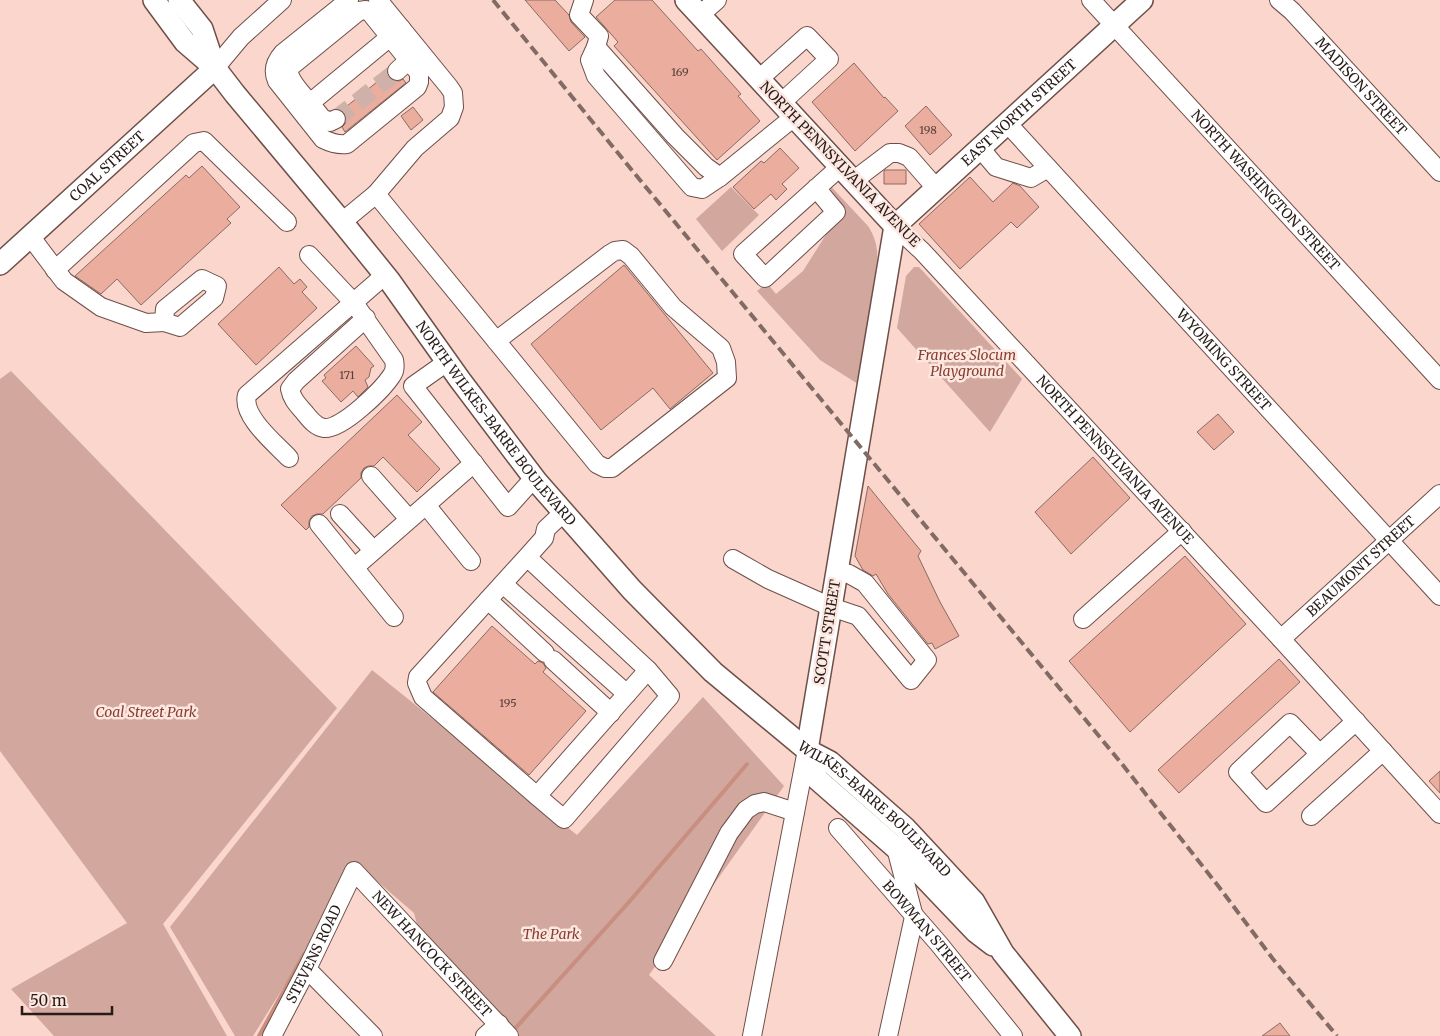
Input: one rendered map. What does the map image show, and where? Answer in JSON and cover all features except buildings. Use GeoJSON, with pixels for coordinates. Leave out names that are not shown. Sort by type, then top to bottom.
{"type":"FeatureCollection","features":[{"type":"Feature","properties":{"kind":"main road","name":"NORTH WILKES-BARRE BOULEVARD"},"geometry":{"type":"LineString","coordinates":[[154,0],[185,42],[215,68],[252,116],[385,275],[534,478],[569,519],[632,590],[707,666],[808,750]]}},
{"type":"Feature","properties":{"kind":"main road","name":"NORTH WILKES-BARRE BOULEVARD"},"geometry":{"type":"LineString","coordinates":[[179,0],[202,29],[215,68]]}},
{"type":"Feature","properties":{"kind":"main road","name":"EAST NORTH STREET"},"geometry":{"type":"LineString","coordinates":[[894,226],[1142,0]]}},
{"type":"Feature","properties":{"kind":"main road","name":"NORTH PENNSYLVANIA AVENUE"},"geometry":{"type":"LineString","coordinates":[[693,8],[894,226]]}},
{"type":"Feature","properties":{"kind":"main road","name":"COAL STREET"},"geometry":{"type":"LineString","coordinates":[[0,264],[215,68]]}},
{"type":"Feature","properties":{"kind":"main road","name":"SCOTT STREET"},"geometry":{"type":"LineString","coordinates":[[808,750],[894,226]]}},
{"type":"Feature","properties":{"kind":"main road","name":"WILKES-BARRE BOULEVARD"},"geometry":{"type":"LineString","coordinates":[[808,750],[818,779],[896,848],[976,932],[1002,953]]}},
{"type":"Feature","properties":{"kind":"main road","name":"WILKES-BARRE BOULEVARD"},"geometry":{"type":"LineString","coordinates":[[808,750],[830,762],[905,828],[974,902],[1002,953],[1070,1036]]}},
{"type":"Feature","properties":{"kind":"street"},"geometry":{"type":"LineString","coordinates":[[215,68],[241,37],[282,0]]}},
{"type":"Feature","properties":{"kind":"street"},"geometry":{"type":"LineString","coordinates":[[348,0],[283,53],[278,58],[274,69],[277,81],[323,139],[336,144],[347,144],[417,86],[419,82],[419,73],[403,66],[396,32],[378,0]]}},
{"type":"Feature","properties":{"kind":"street"},"geometry":{"type":"LineString","coordinates":[[584,0],[579,15],[599,36],[590,60],[596,76],[692,188],[702,188],[720,178],[787,110],[828,59],[807,36],[759,79]]}},
{"type":"Feature","properties":{"kind":"street"},"geometry":{"type":"LineString","coordinates":[[693,8],[717,0]]}},
{"type":"Feature","properties":{"kind":"street","name":"NORTH WASHINGTON STREET"},"geometry":{"type":"LineString","coordinates":[[1091,0],[1440,380]]}},
{"type":"Feature","properties":{"kind":"street","name":"MADISON STREET"},"geometry":{"type":"LineString","coordinates":[[1280,0],[1440,172]]}},
{"type":"Feature","properties":{"kind":"street"},"geometry":{"type":"LineString","coordinates":[[336,119],[330,122],[322,118],[289,75],[289,68],[362,10],[369,11],[396,32],[453,92],[454,106],[450,118],[415,148],[376,194],[342,222]]}},
{"type":"Feature","properties":{"kind":"street"},"geometry":{"type":"LineString","coordinates":[[310,103],[396,32]]}},
{"type":"Feature","properties":{"kind":"street"},"geometry":{"type":"LineString","coordinates":[[596,47],[675,136],[706,167],[720,178]]}},
{"type":"Feature","properties":{"kind":"street","name":"WYOMING STREET"},"geometry":{"type":"LineString","coordinates":[[1007,123],[1440,596]]}},
{"type":"Feature","properties":{"kind":"street"},"geometry":{"type":"LineString","coordinates":[[55,270],[194,143],[204,141],[287,222]]}},
{"type":"Feature","properties":{"kind":"street"},"geometry":{"type":"LineString","coordinates":[[980,148],[996,167],[1031,178],[1048,168]]}},
{"type":"Feature","properties":{"kind":"street"},"geometry":{"type":"LineString","coordinates":[[816,188],[836,212],[766,278],[743,254],[816,188],[890,153],[909,156],[936,188]]}},
{"type":"Feature","properties":{"kind":"street"},"geometry":{"type":"LineString","coordinates":[[376,194],[496,341],[597,464],[605,468],[612,468],[727,378],[726,362],[721,348],[673,307],[631,256],[623,250],[610,254],[496,341]]}},
{"type":"Feature","properties":{"kind":"street","name":"NORTH PENNSYLVANIA AVENUE"},"geometry":{"type":"LineString","coordinates":[[894,226],[922,251],[1282,639],[1440,814]]}},
{"type":"Feature","properties":{"kind":"street"},"geometry":{"type":"LineString","coordinates":[[30,236],[64,281],[101,307],[146,323],[164,322]]}},
{"type":"Feature","properties":{"kind":"street"},"geometry":{"type":"LineString","coordinates":[[309,255],[354,303],[366,318],[394,360],[394,373],[364,406],[332,427],[323,428],[315,425],[292,398],[290,389],[296,381],[366,318]]}},
{"type":"Feature","properties":{"kind":"street"},"geometry":{"type":"LineString","coordinates":[[289,458],[247,410],[245,400],[247,395],[385,275]]}},
{"type":"Feature","properties":{"kind":"street"},"geometry":{"type":"LineString","coordinates":[[447,362],[412,386],[508,506],[534,478]]}},
{"type":"Feature","properties":{"kind":"street"},"geometry":{"type":"LineString","coordinates":[[355,567],[474,463]]}},
{"type":"Feature","properties":{"kind":"street"},"geometry":{"type":"LineString","coordinates":[[371,476],[409,519]]}},
{"type":"Feature","properties":{"kind":"street","name":"BEAUMONT STREET"},"geometry":{"type":"LineString","coordinates":[[1282,639],[1440,494]]}},
{"type":"Feature","properties":{"kind":"street"},"geometry":{"type":"LineString","coordinates":[[426,505],[471,562]]}},
{"type":"Feature","properties":{"kind":"street"},"geometry":{"type":"LineString","coordinates":[[340,514],[373,550]]}},
{"type":"Feature","properties":{"kind":"street"},"geometry":{"type":"LineString","coordinates":[[526,557],[648,670],[670,696],[564,819],[423,697],[417,683],[418,677],[526,557],[544,538],[546,529],[569,519]]}},
{"type":"Feature","properties":{"kind":"street"},"geometry":{"type":"LineString","coordinates":[[319,524],[394,617]]}},
{"type":"Feature","properties":{"kind":"street"},"geometry":{"type":"LineString","coordinates":[[1083,619],[1182,531]]}},
{"type":"Feature","properties":{"kind":"street"},"geometry":{"type":"LineString","coordinates":[[733,559],[768,580],[831,608],[858,616],[911,680],[927,660],[865,583],[849,574],[837,572]]}},
{"type":"Feature","properties":{"kind":"street"},"geometry":{"type":"LineString","coordinates":[[503,584],[627,694]]}},
{"type":"Feature","properties":{"kind":"street"},"geometry":{"type":"LineString","coordinates":[[488,600],[610,713]]}},
{"type":"Feature","properties":{"kind":"street"},"geometry":{"type":"LineString","coordinates":[[537,796],[648,670]]}},
{"type":"Feature","properties":{"kind":"street"},"geometry":{"type":"LineString","coordinates":[[1320,754],[1290,723],[1238,772],[1266,803],[1320,754],[1356,721]]}},
{"type":"Feature","properties":{"kind":"street","name":"SCOTT STREET"},"geometry":{"type":"LineString","coordinates":[[752,1036],[808,750]]}},
{"type":"Feature","properties":{"kind":"street"},"geometry":{"type":"LineString","coordinates":[[1311,816],[1383,751]]}},
{"type":"Feature","properties":{"kind":"street"},"geometry":{"type":"LineString","coordinates":[[663,961],[729,834],[746,810],[755,804],[764,802],[795,812]]}},
{"type":"Feature","properties":{"kind":"street","name":"BOWMAN STREET"},"geometry":{"type":"LineString","coordinates":[[838,828],[939,944],[1013,1036]]}},
{"type":"Feature","properties":{"kind":"street"},"geometry":{"type":"LineString","coordinates":[[888,1036],[914,917],[896,848]]}},
{"type":"Feature","properties":{"kind":"street","name":"STEVENS ROAD"},"geometry":{"type":"LineString","coordinates":[[272,1036],[307,969],[354,871]]}},
{"type":"Feature","properties":{"kind":"street","name":"NEW HANCOCK STREET"},"geometry":{"type":"LineString","coordinates":[[354,871],[504,1030]]}},
{"type":"Feature","properties":{"kind":"street"},"geometry":{"type":"LineString","coordinates":[[307,969],[372,1036]]}},
{"type":"Feature","properties":{"kind":"street"},"geometry":{"type":"LineString","coordinates":[[484,1036],[504,1030]]}},
{"type":"Feature","properties":{"kind":"green space"},"geometry":{"type":"Polygon","coordinates":[[[824,179],[868,226],[876,246],[877,260],[858,384],[820,360],[757,291],[767,283],[776,294],[803,271],[843,208],[824,179]]]}},
{"type":"Feature","properties":{"kind":"green space"},"geometry":{"type":"Polygon","coordinates":[[[731,187],[759,215],[722,251],[696,219],[731,187]]]}},
{"type":"Feature","properties":{"kind":"green space","name":"Frances Slocum Playground"},"geometry":{"type":"Polygon","coordinates":[[[914,267],[919,267],[1022,379],[990,432],[897,328],[906,276],[914,267]]]}},
{"type":"Feature","properties":{"kind":"green space","name":"Coal Street Park"},"geometry":{"type":"Polygon","coordinates":[[[11,371],[337,708],[163,924],[227,1036],[54,1036],[11,989],[127,923],[0,751],[0,379],[11,371]]]}},
{"type":"Feature","properties":{"kind":"green space","name":"The Park"},"geometry":{"type":"Polygon","coordinates":[[[372,670],[577,835],[703,697],[784,786],[649,975],[716,1036],[506,1036],[422,944],[414,913],[363,869],[346,887],[253,1036],[235,1036],[170,927],[372,670]]]}},
{"type":"Feature","properties":{"kind":"waterway"},"geometry":{"type":"LineString","coordinates":[[512,1032],[629,902],[747,764]]}},
{"type":"Feature","properties":{"kind":"waterway"},"geometry":{"type":"LineString","coordinates":[[259,1036],[304,954],[307,957]]}},
{"type":"Feature","properties":{"kind":"tunnel"},"geometry":{"type":"LineString","coordinates":[[336,119],[397,71]]}},
{"type":"Feature","properties":{"kind":"railway"},"geometry":{"type":"LineString","coordinates":[[493,0],[1122,764],[1273,959],[1337,1036]]}}]}
